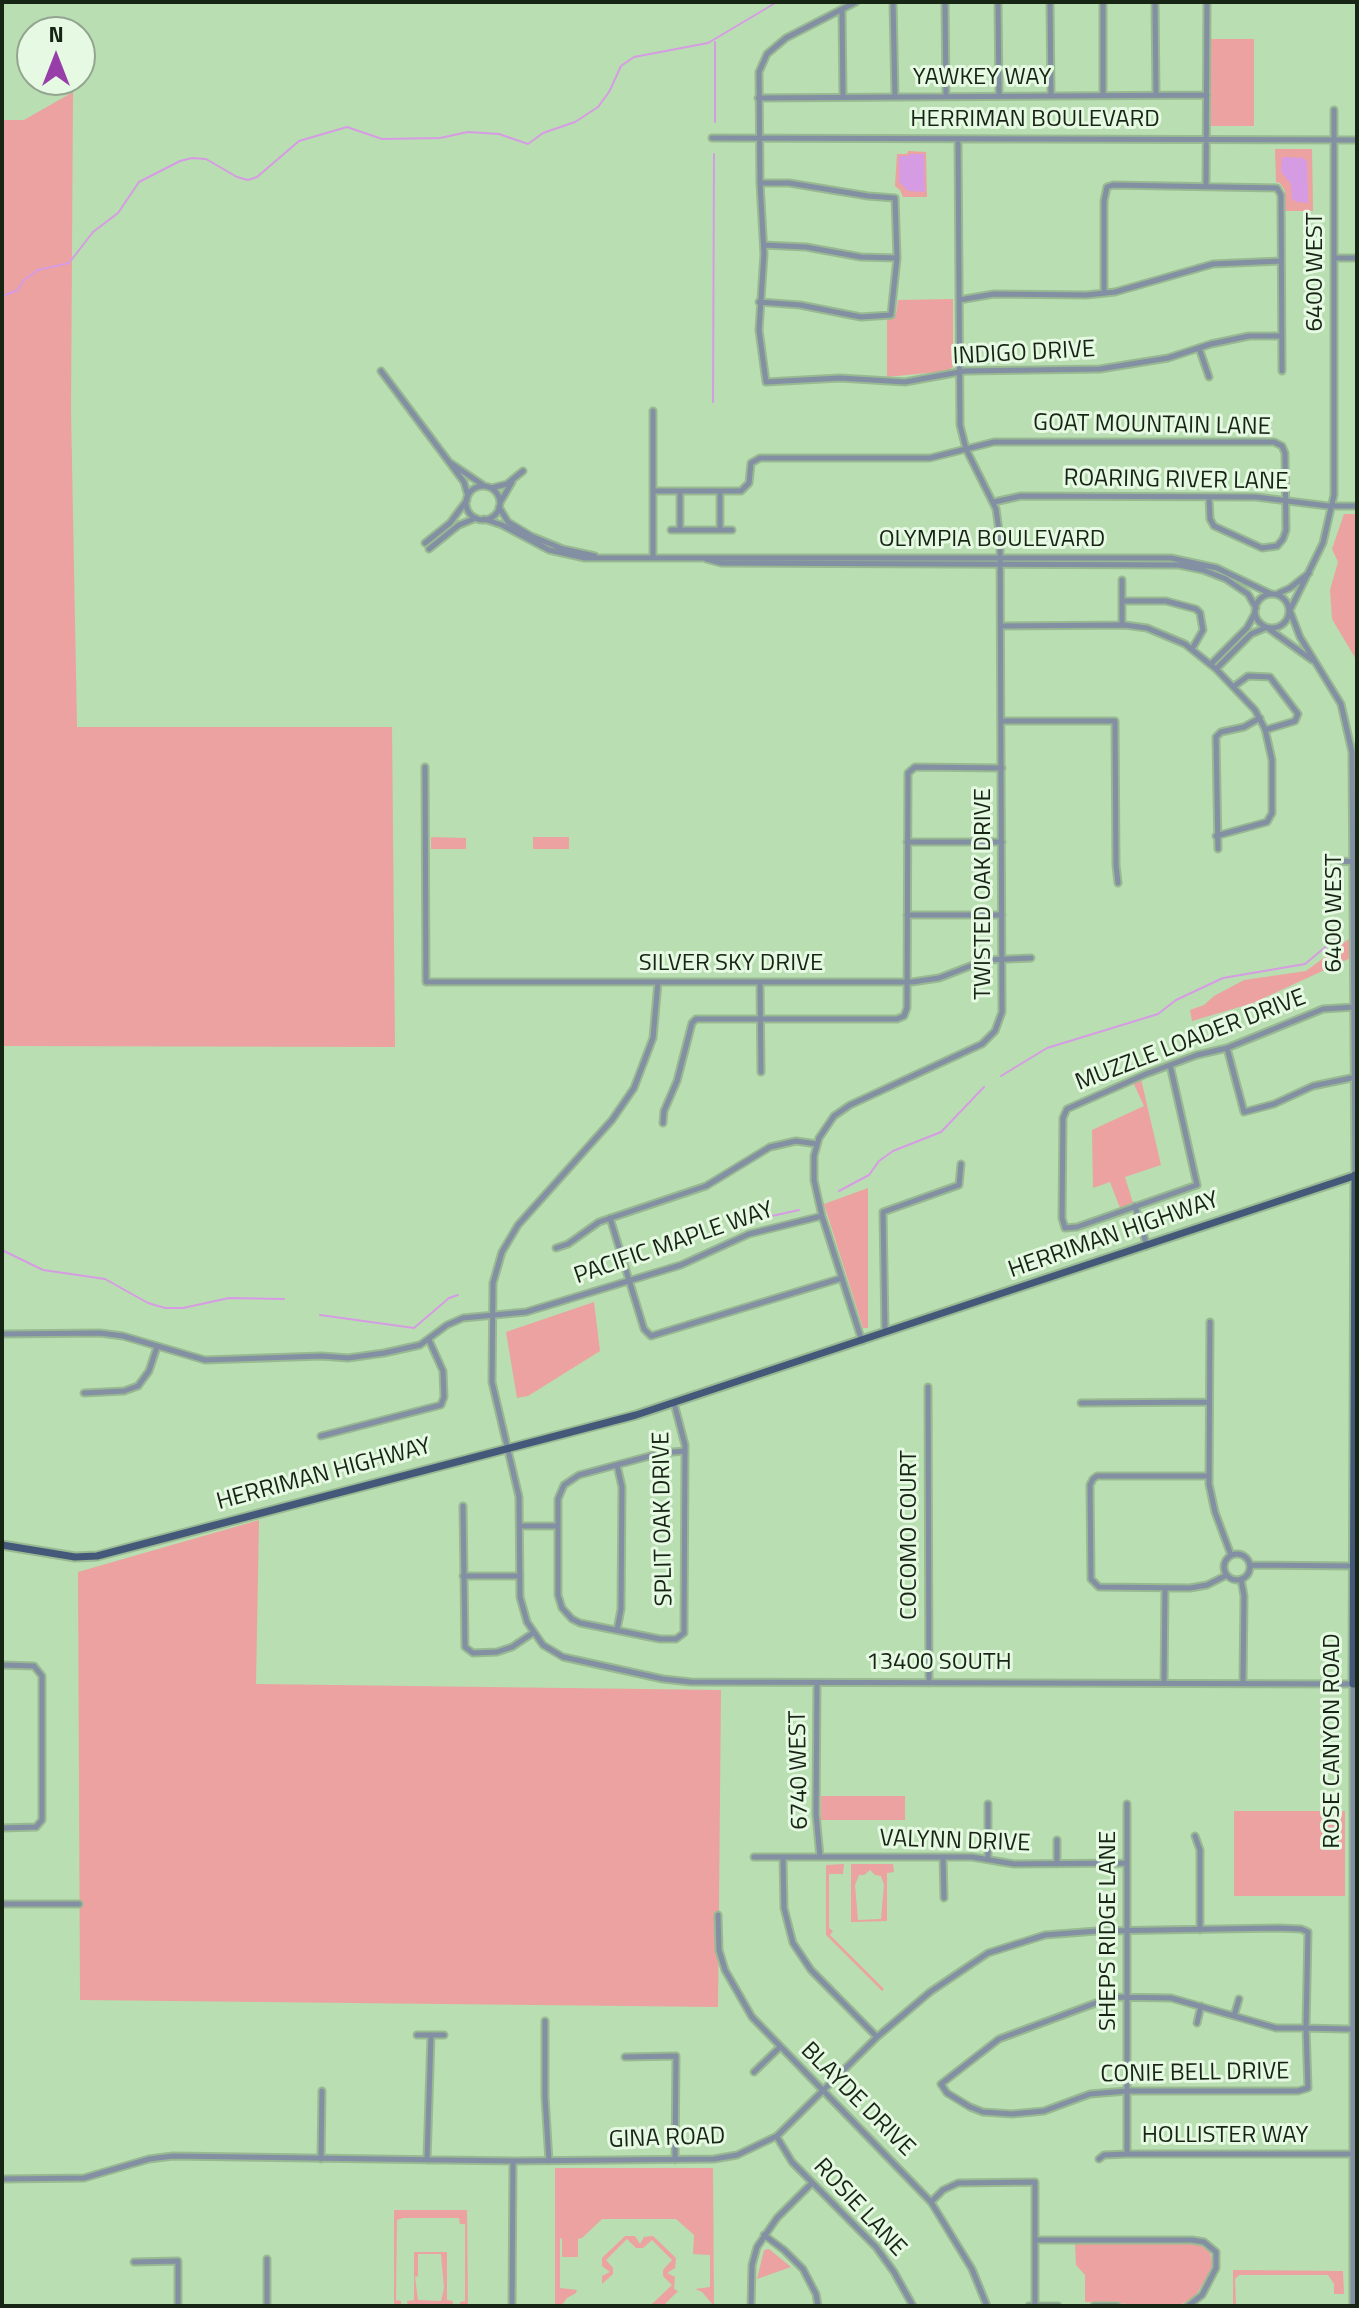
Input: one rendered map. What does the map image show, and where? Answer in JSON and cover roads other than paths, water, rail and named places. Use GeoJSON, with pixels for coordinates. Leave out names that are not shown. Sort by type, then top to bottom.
{"type":"FeatureCollection","features":[{"type":"Feature","properties":{"kind":"main road","name":"HERRIMAN HIGHWAY"},"geometry":{"type":"LineString","coordinates":[[2,1545],[75,1557],[97,1556],[654,1410],[1356,1175]]}},
{"type":"Feature","properties":{"kind":"main road","name":"ROSE CANYON ROAD"},"geometry":{"type":"LineString","coordinates":[[1355,1684],[1356,1175]]}},
{"type":"Feature","properties":{"kind":"street"},"geometry":{"type":"LineString","coordinates":[[760,183],[789,183],[895,198],[897,258],[891,315],[861,317],[800,305],[759,302],[764,245],[760,183],[759,72],[770,50],[786,38],[856,2]]}},
{"type":"Feature","properties":{"kind":"street"},"geometry":{"type":"LineString","coordinates":[[893,2],[895,97]]}},
{"type":"Feature","properties":{"kind":"street"},"geometry":{"type":"LineString","coordinates":[[945,2],[946,96]]}},
{"type":"Feature","properties":{"kind":"street"},"geometry":{"type":"LineString","coordinates":[[998,2],[999,96]]}},
{"type":"Feature","properties":{"kind":"street"},"geometry":{"type":"LineString","coordinates":[[1050,2],[1051,96]]}},
{"type":"Feature","properties":{"kind":"street"},"geometry":{"type":"LineString","coordinates":[[1103,2],[1103,95]]}},
{"type":"Feature","properties":{"kind":"street"},"geometry":{"type":"LineString","coordinates":[[1155,2],[1156,95]]}},
{"type":"Feature","properties":{"kind":"street"},"geometry":{"type":"LineString","coordinates":[[1206,186],[1207,2]]}},
{"type":"Feature","properties":{"kind":"street"},"geometry":{"type":"LineString","coordinates":[[842,9],[843,97]]}},
{"type":"Feature","properties":{"kind":"street","name":"YAWKEY WAY"},"geometry":{"type":"LineString","coordinates":[[758,98],[1207,95]]}},
{"type":"Feature","properties":{"kind":"street","name":"6400 WEST"},"geometry":{"type":"LineString","coordinates":[[1334,110],[1333,506],[1323,543],[1290,611],[1297,632],[1337,695],[1349,731],[1353,762],[1356,1175]]}},
{"type":"Feature","properties":{"kind":"street","name":"HERRIMAN BOULEVARD"},"geometry":{"type":"LineString","coordinates":[[712,138],[1357,140]]}},
{"type":"Feature","properties":{"kind":"street","name":"TWISTED OAK DRIVE"},"geometry":{"type":"LineString","coordinates":[[817,1144],[830,1122],[844,1108],[972,1050],[987,1040],[1002,1012],[999,523],[994,502],[966,449],[960,425],[958,139]]}},
{"type":"Feature","properties":{"kind":"street"},"geometry":{"type":"LineString","coordinates":[[1104,293],[1104,201],[1107,187],[1277,188],[1281,195],[1282,371]]}},
{"type":"Feature","properties":{"kind":"street"},"geometry":{"type":"LineString","coordinates":[[764,245],[806,247],[861,257],[897,258]]}},
{"type":"Feature","properties":{"kind":"street"},"geometry":{"type":"LineString","coordinates":[[1334,258],[1357,258]]}},
{"type":"Feature","properties":{"kind":"street"},"geometry":{"type":"LineString","coordinates":[[959,300],[994,294],[1104,293],[1131,289],[1213,264],[1281,261]]}},
{"type":"Feature","properties":{"kind":"street","name":"INDIGO DRIVE"},"geometry":{"type":"LineString","coordinates":[[759,302],[759,330],[766,382],[840,378],[905,382],[959,372],[1100,369],[1130,366],[1249,336],[1281,336]]}},
{"type":"Feature","properties":{"kind":"street"},"geometry":{"type":"LineString","coordinates":[[1199,348],[1209,377]]}},
{"type":"Feature","properties":{"kind":"street"},"geometry":{"type":"LineString","coordinates":[[381,371],[464,483],[468,510],[480,519]]}},
{"type":"Feature","properties":{"kind":"street"},"geometry":{"type":"LineString","coordinates":[[653,411],[653,558]]}},
{"type":"Feature","properties":{"kind":"street","name":"GOAT MOUNTAIN LANE"},"geometry":{"type":"LineString","coordinates":[[720,491],[745,489],[749,483],[750,466],[757,459],[930,458],[1000,442],[1276,442],[1285,451],[1285,536],[1280,544],[1268,549],[1213,525],[1209,497]]}},
{"type":"Feature","properties":{"kind":"street"},"geometry":{"type":"LineString","coordinates":[[448,461],[489,487],[498,495],[500,507]]}},
{"type":"Feature","properties":{"kind":"street"},"geometry":{"type":"LineString","coordinates":[[429,549],[459,525],[494,516],[512,481],[523,471]]}},
{"type":"Feature","properties":{"kind":"street"},"geometry":{"type":"LineString","coordinates":[[425,543],[450,523],[476,488],[512,481]]}},
{"type":"Feature","properties":{"kind":"street"},"geometry":{"type":"LineString","coordinates":[[653,491],[720,491],[720,530]]}},
{"type":"Feature","properties":{"kind":"street"},"geometry":{"type":"LineString","coordinates":[[680,491],[680,530]]}},
{"type":"Feature","properties":{"kind":"street","name":"ROARING RIVER LANE"},"geometry":{"type":"LineString","coordinates":[[994,502],[1017,496],[1209,497],[1357,506]]}},
{"type":"Feature","properties":{"kind":"street","name":"OLYMPIA BOULEVARD"},"geometry":{"type":"LineString","coordinates":[[500,507],[508,522],[539,540],[563,549],[612,558]]}},
{"type":"Feature","properties":{"kind":"street","name":"OLYMPIA BOULEVARD"},"geometry":{"type":"LineString","coordinates":[[480,519],[502,525],[532,543],[558,553],[585,558],[1180,559],[1217,568],[1272,594]]}},
{"type":"Feature","properties":{"kind":"street"},"geometry":{"type":"LineString","coordinates":[[671,530],[732,530]]}},
{"type":"Feature","properties":{"kind":"street","name":"OLYMPIA BOULEVARD"},"geometry":{"type":"LineString","coordinates":[[1000,560],[1187,566],[1211,572],[1233,583],[1248,594],[1255,610]]}},
{"type":"Feature","properties":{"kind":"street"},"geometry":{"type":"LineString","coordinates":[[1214,666],[1247,628],[1260,599],[1288,590],[1309,573]]}},
{"type":"Feature","properties":{"kind":"street"},"geometry":{"type":"LineString","coordinates":[[1122,580],[1122,625]]}},
{"type":"Feature","properties":{"kind":"street"},"geometry":{"type":"LineString","coordinates":[[1214,666],[1251,634],[1282,626],[1287,621],[1290,611],[1284,598],[1272,594]]}},
{"type":"Feature","properties":{"kind":"street"},"geometry":{"type":"LineString","coordinates":[[1122,601],[1166,601],[1196,609],[1200,613],[1203,633],[1192,649]]}},
{"type":"Feature","properties":{"kind":"street"},"geometry":{"type":"LineString","coordinates":[[1255,610],[1258,622],[1267,628]]}},
{"type":"Feature","properties":{"kind":"street"},"geometry":{"type":"LineString","coordinates":[[1001,626],[1122,625],[1159,631],[1192,649],[1214,666],[1260,718],[1272,760],[1271,817],[1267,822],[1216,836]]}},
{"type":"Feature","properties":{"kind":"street","name":"6400 WEST"},"geometry":{"type":"LineString","coordinates":[[1267,628],[1313,660]]}},
{"type":"Feature","properties":{"kind":"street"},"geometry":{"type":"LineString","coordinates":[[1233,687],[1246,677],[1270,677],[1298,714],[1295,721],[1265,730]]}},
{"type":"Feature","properties":{"kind":"street"},"geometry":{"type":"LineString","coordinates":[[1218,849],[1216,737],[1221,732],[1244,727],[1260,718]]}},
{"type":"Feature","properties":{"kind":"street"},"geometry":{"type":"LineString","coordinates":[[1001,721],[1115,721],[1118,883]]}},
{"type":"Feature","properties":{"kind":"street","name":"SILVER SKY DRIVE"},"geometry":{"type":"LineString","coordinates":[[425,767],[426,982],[907,982],[939,978],[971,964],[1031,958]]}},
{"type":"Feature","properties":{"kind":"street"},"geometry":{"type":"LineString","coordinates":[[663,1123],[664,1111],[677,1081],[694,1020],[899,1019],[907,1011],[907,775],[915,767],[1002,768]]}},
{"type":"Feature","properties":{"kind":"street"},"geometry":{"type":"LineString","coordinates":[[907,842],[1002,842]]}},
{"type":"Feature","properties":{"kind":"street"},"geometry":{"type":"LineString","coordinates":[[1339,861],[1355,862]]}},
{"type":"Feature","properties":{"kind":"street"},"geometry":{"type":"LineString","coordinates":[[907,915],[1002,915]]}},
{"type":"Feature","properties":{"kind":"street"},"geometry":{"type":"LineString","coordinates":[[463,1506],[463,1642],[467,1649],[475,1653],[497,1652],[516,1645],[533,1633],[521,1607],[518,1490],[492,1382],[491,1316],[495,1274],[502,1252],[514,1231],[618,1113],[639,1079],[655,1027],[658,982]]}},
{"type":"Feature","properties":{"kind":"street"},"geometry":{"type":"LineString","coordinates":[[760,982],[761,1072]]}},
{"type":"Feature","properties":{"kind":"street","name":"MUZZLE LOADER DRIVE"},"geometry":{"type":"LineString","coordinates":[[1135,1206],[1077,1227],[1065,1228],[1062,1218],[1064,1112],[1170,1065],[1227,1048],[1323,1009],[1354,1007]]}},
{"type":"Feature","properties":{"kind":"street"},"geometry":{"type":"LineString","coordinates":[[1227,1048],[1244,1112],[1274,1104],[1313,1086],[1356,1077]]}},
{"type":"Feature","properties":{"kind":"street"},"geometry":{"type":"LineString","coordinates":[[1147,1246],[1135,1206],[1197,1185],[1170,1065]]}},
{"type":"Feature","properties":{"kind":"street"},"geometry":{"type":"LineString","coordinates":[[556,1248],[568,1244],[594,1224],[697,1190],[775,1144],[796,1141],[817,1144],[813,1174],[822,1216],[862,1341]]}},
{"type":"Feature","properties":{"kind":"street"},"geometry":{"type":"LineString","coordinates":[[886,1333],[883,1212],[959,1185],[961,1164]]}},
{"type":"Feature","properties":{"kind":"street","name":"PACIFIC MAPLE WAY"},"geometry":{"type":"LineString","coordinates":[[2,1334],[100,1333],[123,1336],[205,1360],[348,1358],[410,1349],[459,1319],[526,1312],[681,1265],[749,1234],[822,1216]]}},
{"type":"Feature","properties":{"kind":"street"},"geometry":{"type":"LineString","coordinates":[[610,1218],[644,1329],[649,1335],[656,1336],[842,1278]]}},
{"type":"Feature","properties":{"kind":"street"},"geometry":{"type":"LineString","coordinates":[[1210,1322],[1208,1476],[1212,1505],[1231,1555]]}},
{"type":"Feature","properties":{"kind":"street"},"geometry":{"type":"LineString","coordinates":[[321,1436],[441,1405],[444,1397],[443,1371],[429,1340]]}},
{"type":"Feature","properties":{"kind":"street"},"geometry":{"type":"LineString","coordinates":[[84,1393],[124,1391],[138,1386],[149,1371],[157,1347]]}},
{"type":"Feature","properties":{"kind":"street","name":"COCOMO COURT"},"geometry":{"type":"LineString","coordinates":[[928,1387],[929,1683]]}},
{"type":"Feature","properties":{"kind":"street"},"geometry":{"type":"LineString","coordinates":[[1081,1403],[1208,1402]]}},
{"type":"Feature","properties":{"kind":"street","name":"SPLIT OAK DRIVE"},"geometry":{"type":"LineString","coordinates":[[617,1630],[660,1639],[676,1639],[684,1630],[685,1451],[683,1430],[674,1403]]}},
{"type":"Feature","properties":{"kind":"street"},"geometry":{"type":"LineString","coordinates":[[617,1465],[622,1487],[621,1609],[617,1630],[580,1623],[562,1608],[558,1595],[558,1499],[567,1482],[579,1475],[666,1452],[685,1451]]}},
{"type":"Feature","properties":{"kind":"street"},"geometry":{"type":"LineString","coordinates":[[1208,1476],[1097,1476],[1093,1479],[1090,1485],[1090,1577],[1093,1584],[1099,1587],[1165,1588],[1202,1587],[1227,1575]]}},
{"type":"Feature","properties":{"kind":"street"},"geometry":{"type":"LineString","coordinates":[[520,1526],[558,1526]]}},
{"type":"Feature","properties":{"kind":"street"},"geometry":{"type":"LineString","coordinates":[[1242,1554],[1250,1565],[1248,1574],[1235,1580],[1227,1575],[1224,1564],[1231,1555],[1242,1554]]}},
{"type":"Feature","properties":{"kind":"street"},"geometry":{"type":"LineString","coordinates":[[1250,1565],[1353,1566]]}},
{"type":"Feature","properties":{"kind":"street"},"geometry":{"type":"LineString","coordinates":[[463,1576],[520,1576]]}},
{"type":"Feature","properties":{"kind":"street"},"geometry":{"type":"LineString","coordinates":[[1241,1579],[1244,1596],[1243,1683]]}},
{"type":"Feature","properties":{"kind":"street"},"geometry":{"type":"LineString","coordinates":[[1164,1683],[1165,1588]]}},
{"type":"Feature","properties":{"kind":"street","name":"13400 SOUTH"},"geometry":{"type":"LineString","coordinates":[[533,1633],[563,1657],[663,1679],[701,1682],[1355,1684]]}},
{"type":"Feature","properties":{"kind":"street"},"geometry":{"type":"LineString","coordinates":[[2,1665],[32,1665],[38,1668],[42,1676],[42,1820],[33,1828],[2,1828]]}},
{"type":"Feature","properties":{"kind":"street","name":"6740 WEST"},"geometry":{"type":"LineString","coordinates":[[817,1683],[816,1814],[820,1857]]}},
{"type":"Feature","properties":{"kind":"street","name":"ROSE CANYON ROAD"},"geometry":{"type":"LineString","coordinates":[[1353,2306],[1355,1684]]}},
{"type":"Feature","properties":{"kind":"street"},"geometry":{"type":"LineString","coordinates":[[988,1804],[988,1859]]}},
{"type":"Feature","properties":{"kind":"street","name":"SHEPS RIDGE LANE"},"geometry":{"type":"LineString","coordinates":[[1127,1804],[1127,2154]]}},
{"type":"Feature","properties":{"kind":"street"},"geometry":{"type":"LineString","coordinates":[[1195,1836],[1200,1850],[1200,1930]]}},
{"type":"Feature","properties":{"kind":"street"},"geometry":{"type":"LineString","coordinates":[[1057,1840],[1057,1864]]}},
{"type":"Feature","properties":{"kind":"street","name":"VALYNN DRIVE"},"geometry":{"type":"LineString","coordinates":[[754,1857],[943,1857],[988,1859],[1014,1864],[1126,1863]]}},
{"type":"Feature","properties":{"kind":"street"},"geometry":{"type":"LineString","coordinates":[[783,1857],[784,1908],[793,1943],[811,1970],[877,2037]]}},
{"type":"Feature","properties":{"kind":"street"},"geometry":{"type":"LineString","coordinates":[[943,1857],[944,1898]]}},
{"type":"Feature","properties":{"kind":"street"},"geometry":{"type":"LineString","coordinates":[[2,1904],[79,1904]]}},
{"type":"Feature","properties":{"kind":"street","name":"BLAYDE DRIVE"},"geometry":{"type":"LineString","coordinates":[[718,1915],[719,1950],[725,1970],[752,2017],[931,2202],[972,2269],[987,2306]]}},
{"type":"Feature","properties":{"kind":"street","name":"GINA ROAD"},"geometry":{"type":"LineString","coordinates":[[2,2179],[84,2178],[149,2159],[173,2156],[549,2161],[714,2159],[737,2155],[777,2136],[877,2037],[930,1992],[988,1953],[1045,1935],[1279,1928],[1308,1932]]}},
{"type":"Feature","properties":{"kind":"street","name":"CONIE BELL DRIVE"},"geometry":{"type":"LineString","coordinates":[[1126,1997],[1112,1997],[999,2039],[941,2084],[947,2093],[970,2107],[983,2112],[1012,2114],[1044,2111],[1090,2094],[1127,2091],[1298,2091],[1308,2088],[1308,1932]]}},
{"type":"Feature","properties":{"kind":"street"},"geometry":{"type":"LineString","coordinates":[[1126,1997],[1171,1998],[1276,2028],[1353,2029]]}},
{"type":"Feature","properties":{"kind":"street"},"geometry":{"type":"LineString","coordinates":[[1234,2016],[1239,1999]]}},
{"type":"Feature","properties":{"kind":"street"},"geometry":{"type":"LineString","coordinates":[[1197,2023],[1201,2006]]}},
{"type":"Feature","properties":{"kind":"street"},"geometry":{"type":"LineString","coordinates":[[545,2021],[549,2161]]}},
{"type":"Feature","properties":{"kind":"street"},"geometry":{"type":"LineString","coordinates":[[417,2035],[444,2035]]}},
{"type":"Feature","properties":{"kind":"street"},"geometry":{"type":"LineString","coordinates":[[427,2160],[426,2116],[431,2035]]}},
{"type":"Feature","properties":{"kind":"street"},"geometry":{"type":"LineString","coordinates":[[754,2072],[779,2048]]}},
{"type":"Feature","properties":{"kind":"street"},"geometry":{"type":"LineString","coordinates":[[625,2057],[676,2056],[675,2160]]}},
{"type":"Feature","properties":{"kind":"street"},"geometry":{"type":"LineString","coordinates":[[321,2159],[322,2091]]}},
{"type":"Feature","properties":{"kind":"street","name":"ROSIE LANE"},"geometry":{"type":"LineString","coordinates":[[777,2136],[792,2162],[876,2247],[913,2306]]}},
{"type":"Feature","properties":{"kind":"street","name":"HOLLISTER WAY"},"geometry":{"type":"LineString","coordinates":[[1099,2159],[1104,2155],[1127,2154],[1352,2154]]}},
{"type":"Feature","properties":{"kind":"street"},"geometry":{"type":"LineString","coordinates":[[512,2306],[513,2161]]}},
{"type":"Feature","properties":{"kind":"street"},"geometry":{"type":"LineString","coordinates":[[931,2202],[943,2190],[958,2183],[1035,2182],[1035,2305]]}},
{"type":"Feature","properties":{"kind":"street"},"geometry":{"type":"LineString","coordinates":[[751,2306],[752,2265],[764,2235],[812,2183]]}},
{"type":"Feature","properties":{"kind":"street"},"geometry":{"type":"LineString","coordinates":[[764,2235],[803,2269],[816,2294],[818,2306]]}},
{"type":"Feature","properties":{"kind":"street"},"geometry":{"type":"LineString","coordinates":[[1035,2240],[1204,2242],[1216,2252],[1216,2268],[1205,2290],[1188,2306]]}},
{"type":"Feature","properties":{"kind":"street"},"geometry":{"type":"LineString","coordinates":[[267,2259],[267,2306]]}},
{"type":"Feature","properties":{"kind":"street"},"geometry":{"type":"LineString","coordinates":[[134,2262],[178,2261],[178,2306]]}},
{"type":"Feature","properties":{"kind":"street"},"geometry":{"type":"LineString","coordinates":[[1029,2306],[1058,2306]]}},
{"type":"Feature","properties":{"kind":"street"},"geometry":{"type":"LineString","coordinates":[[1094,2306],[1117,2306]]}},
{"type":"Feature","properties":{"kind":"waterway"},"geometry":{"type":"LineString","coordinates":[[2,296],[18,290],[24,280],[38,270],[69,263],[93,232],[118,213],[139,182],[180,161],[206,159],[248,180],[257,177],[299,141],[347,127],[382,139],[440,138],[468,132],[499,134],[528,144],[543,133],[575,122],[598,107],[621,66],[634,57],[708,43],[777,2]]}},
{"type":"Feature","properties":{"kind":"waterway"},"geometry":{"type":"LineString","coordinates":[[715,42],[715,122]]}},
{"type":"Feature","properties":{"kind":"waterway"},"geometry":{"type":"LineString","coordinates":[[713,402],[714,154]]}},
{"type":"Feature","properties":{"kind":"waterway"},"geometry":{"type":"LineString","coordinates":[[1001,1076],[1047,1048],[1158,1014],[1176,1000],[1223,978],[1305,964],[1335,939]]}},
{"type":"Feature","properties":{"kind":"waterway"},"geometry":{"type":"LineString","coordinates":[[839,1191],[869,1175],[879,1161],[893,1151],[941,1132],[984,1087]]}},
{"type":"Feature","properties":{"kind":"waterway"},"geometry":{"type":"LineString","coordinates":[[740,1223],[799,1210]]}},
{"type":"Feature","properties":{"kind":"waterway"},"geometry":{"type":"LineString","coordinates":[[2,1250],[43,1270],[105,1279],[148,1303],[165,1308],[183,1308],[229,1298],[284,1299]]}},
{"type":"Feature","properties":{"kind":"waterway"},"geometry":{"type":"LineString","coordinates":[[320,1315],[414,1328],[449,1298],[458,1295]]}}]}
